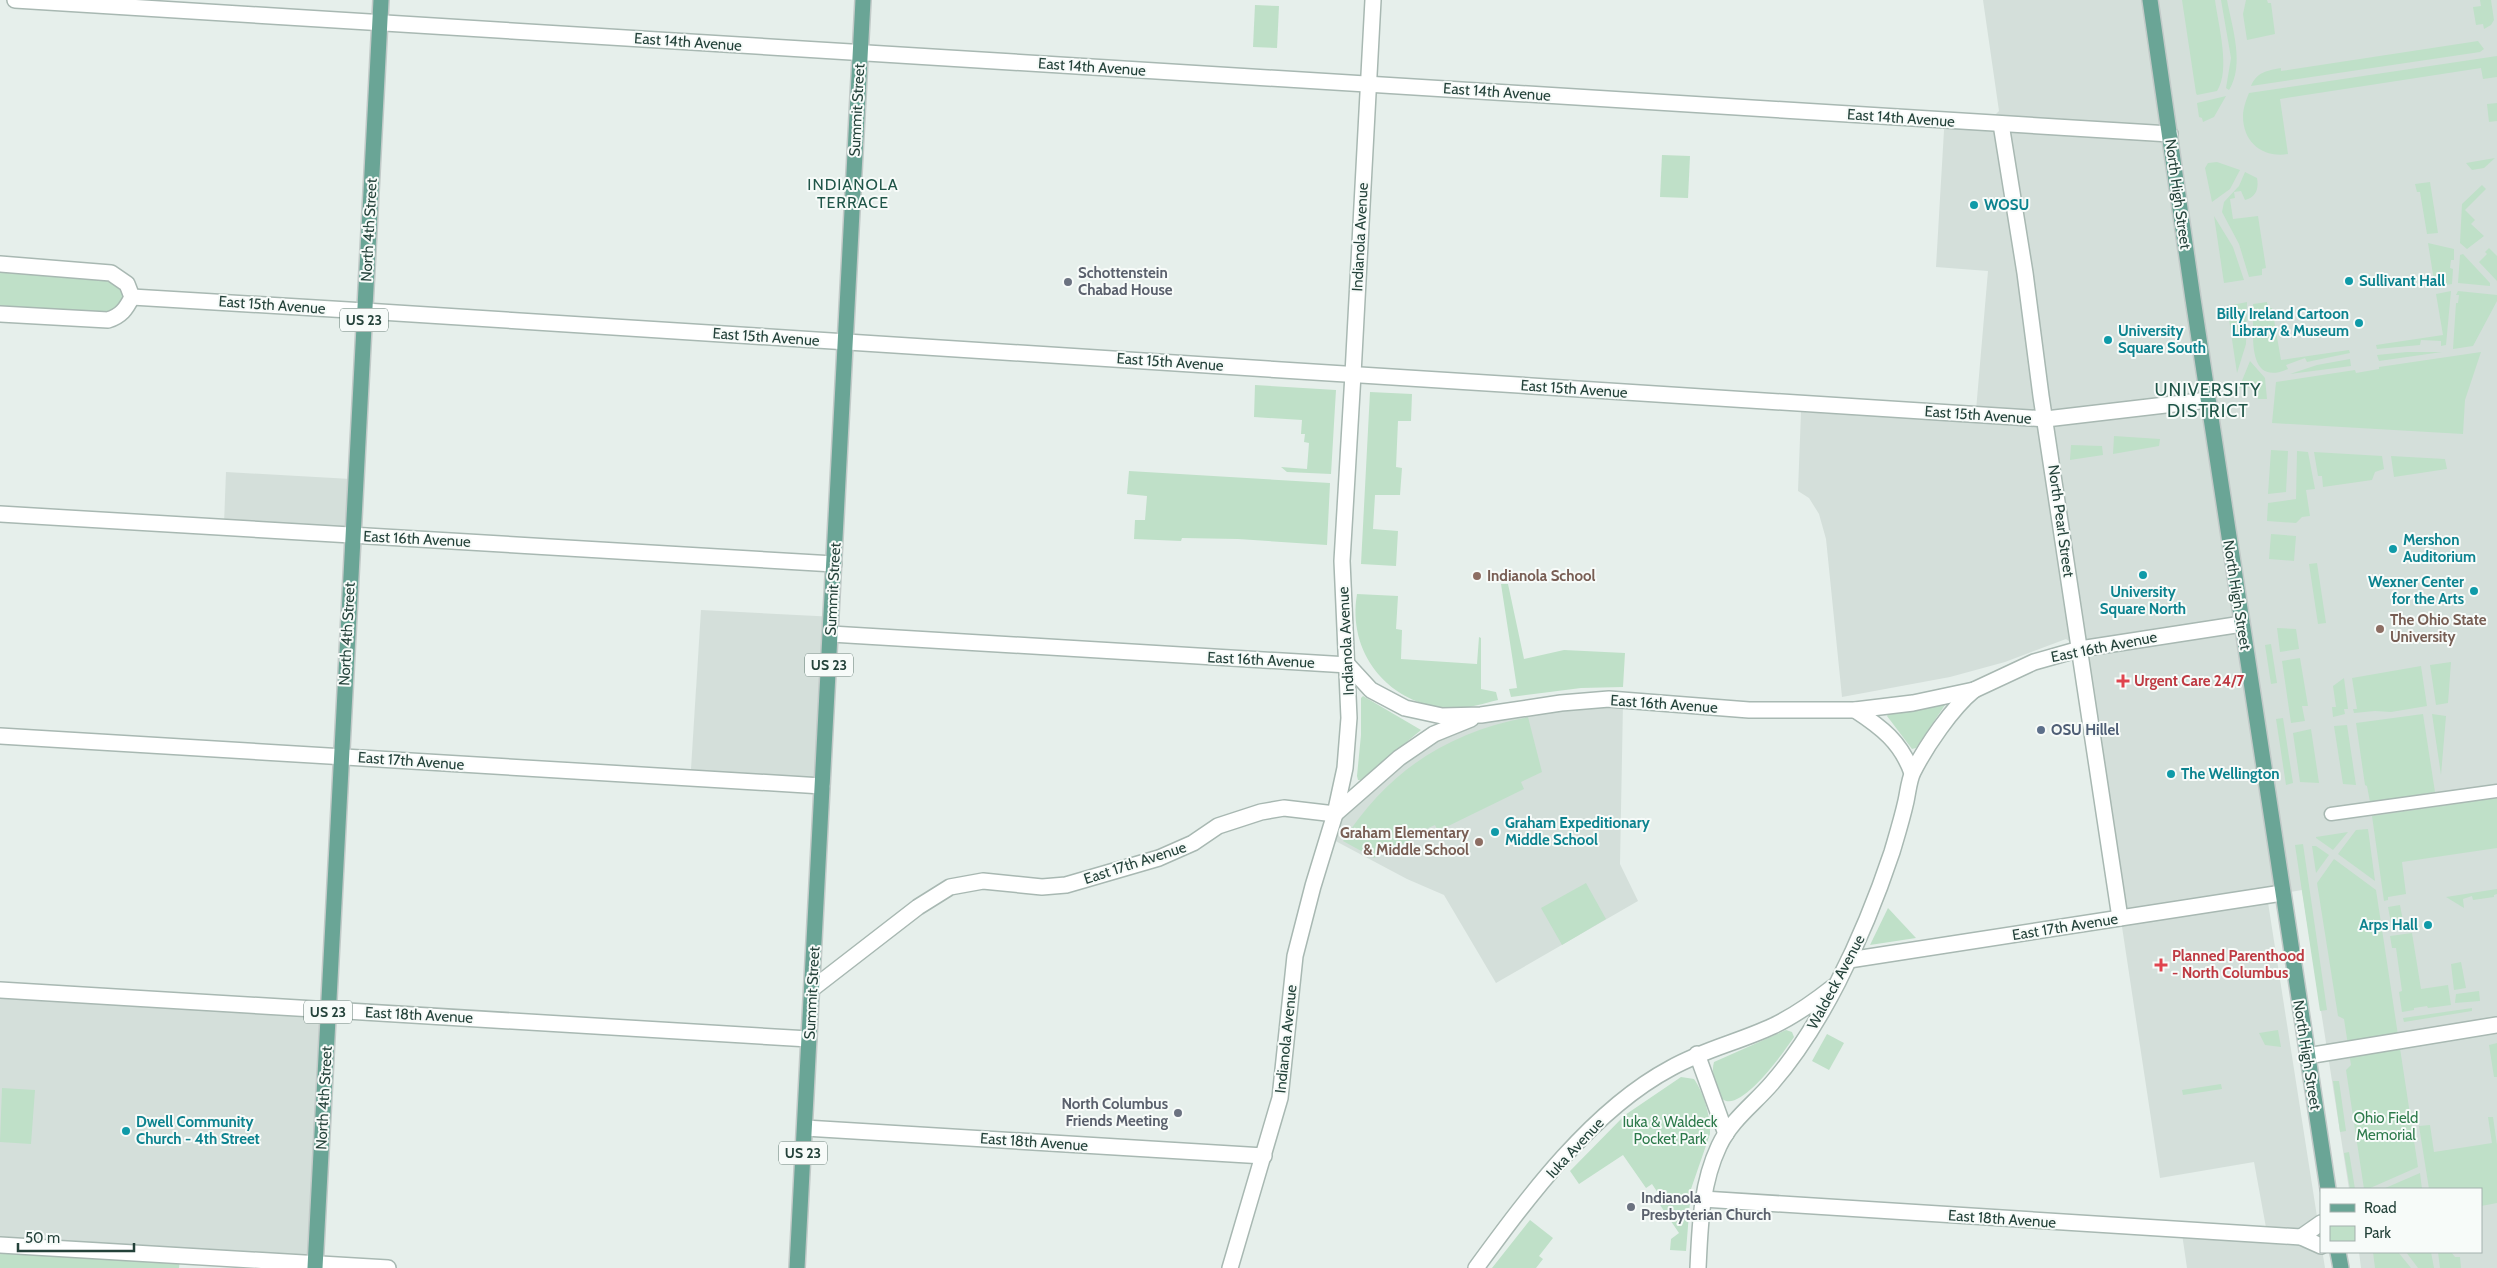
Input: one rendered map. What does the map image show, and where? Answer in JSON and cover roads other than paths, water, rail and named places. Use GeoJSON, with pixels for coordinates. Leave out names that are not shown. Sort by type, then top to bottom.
{"type":"FeatureCollection","features":[{"type":"Feature","properties":{"kind":"main road","name":"North 4th Street"},"geometry":{"type":"LineString","coordinates":[[315,1266],[380,0]]}},
{"type":"Feature","properties":{"kind":"main road","name":"Summit Street"},"geometry":{"type":"LineString","coordinates":[[797,1268],[863,0]]}},
{"type":"Feature","properties":{"kind":"main road","name":"North High Street"},"geometry":{"type":"LineString","coordinates":[[2150,0],[2208,400],[2328,1188]]}},
{"type":"Feature","properties":{"kind":"street","name":"East 14th Avenue"},"geometry":{"type":"LineString","coordinates":[[15,0],[2170,134]]}},
{"type":"Feature","properties":{"kind":"street","name":"Indianola Avenue"},"geometry":{"type":"LineString","coordinates":[[1230,1268],[1280,1098],[1295,956],[1312,886],[1335,814],[1345,768],[1349,718],[1342,560],[1373,0]]}},
{"type":"Feature","properties":{"kind":"street","name":"North Pearl Street"},"geometry":{"type":"LineString","coordinates":[[2001,124],[2120,918]]}},
{"type":"Feature","properties":{"kind":"street"},"geometry":{"type":"LineString","coordinates":[[0,264],[111,273],[127,284],[132,297],[125,310],[116,318],[108,320],[0,314]]}},
{"type":"Feature","properties":{"kind":"street","name":"East 15th Avenue"},"geometry":{"type":"LineString","coordinates":[[132,297],[2046,419],[2208,400]]}},
{"type":"Feature","properties":{"kind":"street","name":"East 16th Avenue"},"geometry":{"type":"LineString","coordinates":[[0,514],[834,564]]}},
{"type":"Feature","properties":{"kind":"street","name":"East 16th Avenue"},"geometry":{"type":"LineString","coordinates":[[831,634],[1348,665],[1371,690],[1406,708],[1442,716],[1481,715],[1561,703],[1609,699],[1654,701],[1749,710],[1855,710],[1913,703],[1974,690],[2034,662],[2080,649],[2242,624]]}},
{"type":"Feature","properties":{"kind":"street","name":"Waldeck Avenue"},"geometry":{"type":"LineString","coordinates":[[1698,1268],[1703,1199],[1711,1166],[1726,1134],[1740,1115],[1792,1059],[1838,984],[1872,908],[1888,864],[1900,828],[1912,773],[1934,739],[1966,697],[1974,690]]}},
{"type":"Feature","properties":{"kind":"street"},"geometry":{"type":"LineString","coordinates":[[1855,710],[1889,734],[1907,759],[1912,773]]}},
{"type":"Feature","properties":{"kind":"street"},"geometry":{"type":"LineString","coordinates":[[1335,814],[1398,758],[1434,734],[1481,715]]}},
{"type":"Feature","properties":{"kind":"street","name":"East 17th Avenue"},"geometry":{"type":"LineString","coordinates":[[0,736],[822,786]]}},
{"type":"Feature","properties":{"kind":"street"},"geometry":{"type":"LineString","coordinates":[[2331,814],[2497,791]]}},
{"type":"Feature","properties":{"kind":"street","name":"East 17th Avenue"},"geometry":{"type":"LineString","coordinates":[[812,989],[918,907],[950,887],[983,881],[1042,887],[1066,885],[1168,855],[1193,843],[1218,826],[1264,811],[1284,808],[1335,814]]}},
{"type":"Feature","properties":{"kind":"street","name":"East 17th Avenue"},"geometry":{"type":"LineString","coordinates":[[1849,960],[2282,893]]}},
{"type":"Feature","properties":{"kind":"street","name":"Iuka Avenue"},"geometry":{"type":"LineString","coordinates":[[1476,1268],[1524,1205],[1601,1121],[1645,1084],[1697,1054],[1773,1026],[1804,1008],[1838,984]]}},
{"type":"Feature","properties":{"kind":"street","name":"East 18th Avenue"},"geometry":{"type":"LineString","coordinates":[[0,990],[809,1039]]}},
{"type":"Feature","properties":{"kind":"street"},"geometry":{"type":"LineString","coordinates":[[2307,1056],[2497,1025]]}},
{"type":"Feature","properties":{"kind":"street"},"geometry":{"type":"LineString","coordinates":[[1697,1054],[1726,1134]]}},
{"type":"Feature","properties":{"kind":"street","name":"East 18th Avenue"},"geometry":{"type":"LineString","coordinates":[[805,1128],[1264,1156]]}},
{"type":"Feature","properties":{"kind":"street","name":"East 18th Avenue"},"geometry":{"type":"LineString","coordinates":[[1703,1199],[2301,1237],[2320,1246]]}},
{"type":"Feature","properties":{"kind":"street"},"geometry":{"type":"LineString","coordinates":[[2301,1237],[2320,1224]]}},
{"type":"Feature","properties":{"kind":"street"},"geometry":{"type":"LineString","coordinates":[[0,1245],[315,1266],[388,1268]]}},
{"type":"Feature","properties":{"kind":"place","name":"WOSU"},"geometry":{"type":"Point","coordinates":[1974,205]}},
{"type":"Feature","properties":{"kind":"place","name":"Sullivant Hall"},"geometry":{"type":"Point","coordinates":[2349,281]}},
{"type":"Feature","properties":{"kind":"place","name":"Schottenstein Chabad House"},"geometry":{"type":"Point","coordinates":[1068,282]}},
{"type":"Feature","properties":{"kind":"place","name":"Billy Ireland Cartoon Library & Museum"},"geometry":{"type":"Point","coordinates":[2359,323]}},
{"type":"Feature","properties":{"kind":"place","name":"University Square South"},"geometry":{"type":"Point","coordinates":[2108,340]}},
{"type":"Feature","properties":{"kind":"place","name":"Mershon Auditorium"},"geometry":{"type":"Point","coordinates":[2393,549]}},
{"type":"Feature","properties":{"kind":"place","name":"University Square North"},"geometry":{"type":"Point","coordinates":[2143,575]}},
{"type":"Feature","properties":{"kind":"place","name":"Indianola School"},"geometry":{"type":"Point","coordinates":[1477,576]}},
{"type":"Feature","properties":{"kind":"place","name":"Wexner Center for the Arts"},"geometry":{"type":"Point","coordinates":[2474,591]}},
{"type":"Feature","properties":{"kind":"place","name":"The Ohio State University"},"geometry":{"type":"Point","coordinates":[2380,629]}},
{"type":"Feature","properties":{"kind":"place","name":"Urgent Care 24/7"},"geometry":{"type":"Point","coordinates":[2123,681]}},
{"type":"Feature","properties":{"kind":"place","name":"OSU Hillel"},"geometry":{"type":"Point","coordinates":[2041,730]}},
{"type":"Feature","properties":{"kind":"place","name":"The Wellington"},"geometry":{"type":"Point","coordinates":[2171,774]}},
{"type":"Feature","properties":{"kind":"place","name":"Graham Expeditionary Middle School"},"geometry":{"type":"Point","coordinates":[1495,832]}},
{"type":"Feature","properties":{"kind":"place","name":"Graham Elementary & Middle School"},"geometry":{"type":"Point","coordinates":[1479,842]}},
{"type":"Feature","properties":{"kind":"place","name":"Arps Hall"},"geometry":{"type":"Point","coordinates":[2428,925]}},
{"type":"Feature","properties":{"kind":"place","name":"Planned Parenthood - North Columbus"},"geometry":{"type":"Point","coordinates":[2161,965]}},
{"type":"Feature","properties":{"kind":"place","name":"North Columbus Friends Meeting"},"geometry":{"type":"Point","coordinates":[1178,1113]}},
{"type":"Feature","properties":{"kind":"place","name":"Dwell Community Church - 4th Street"},"geometry":{"type":"Point","coordinates":[126,1131]}},
{"type":"Feature","properties":{"kind":"place","name":"Indianola Presbyterian Church"},"geometry":{"type":"Point","coordinates":[1631,1207]}},
{"type":"Feature","properties":{"kind":"district","name":"INDIANOLA TERRACE"},"geometry":{"type":"Point","coordinates":[853,193]}},
{"type":"Feature","properties":{"kind":"district","name":"UNIVERSITY DISTRICT"},"geometry":{"type":"Point","coordinates":[2208,400]}},
{"type":"Feature","properties":{"kind":"park label","name":"Ohio Field Memorial"},"geometry":{"type":"Point","coordinates":[2386,1126]}},
{"type":"Feature","properties":{"kind":"park label","name":"Iuka & Waldeck Pocket Park"},"geometry":{"type":"Point","coordinates":[1670,1130]}}]}
